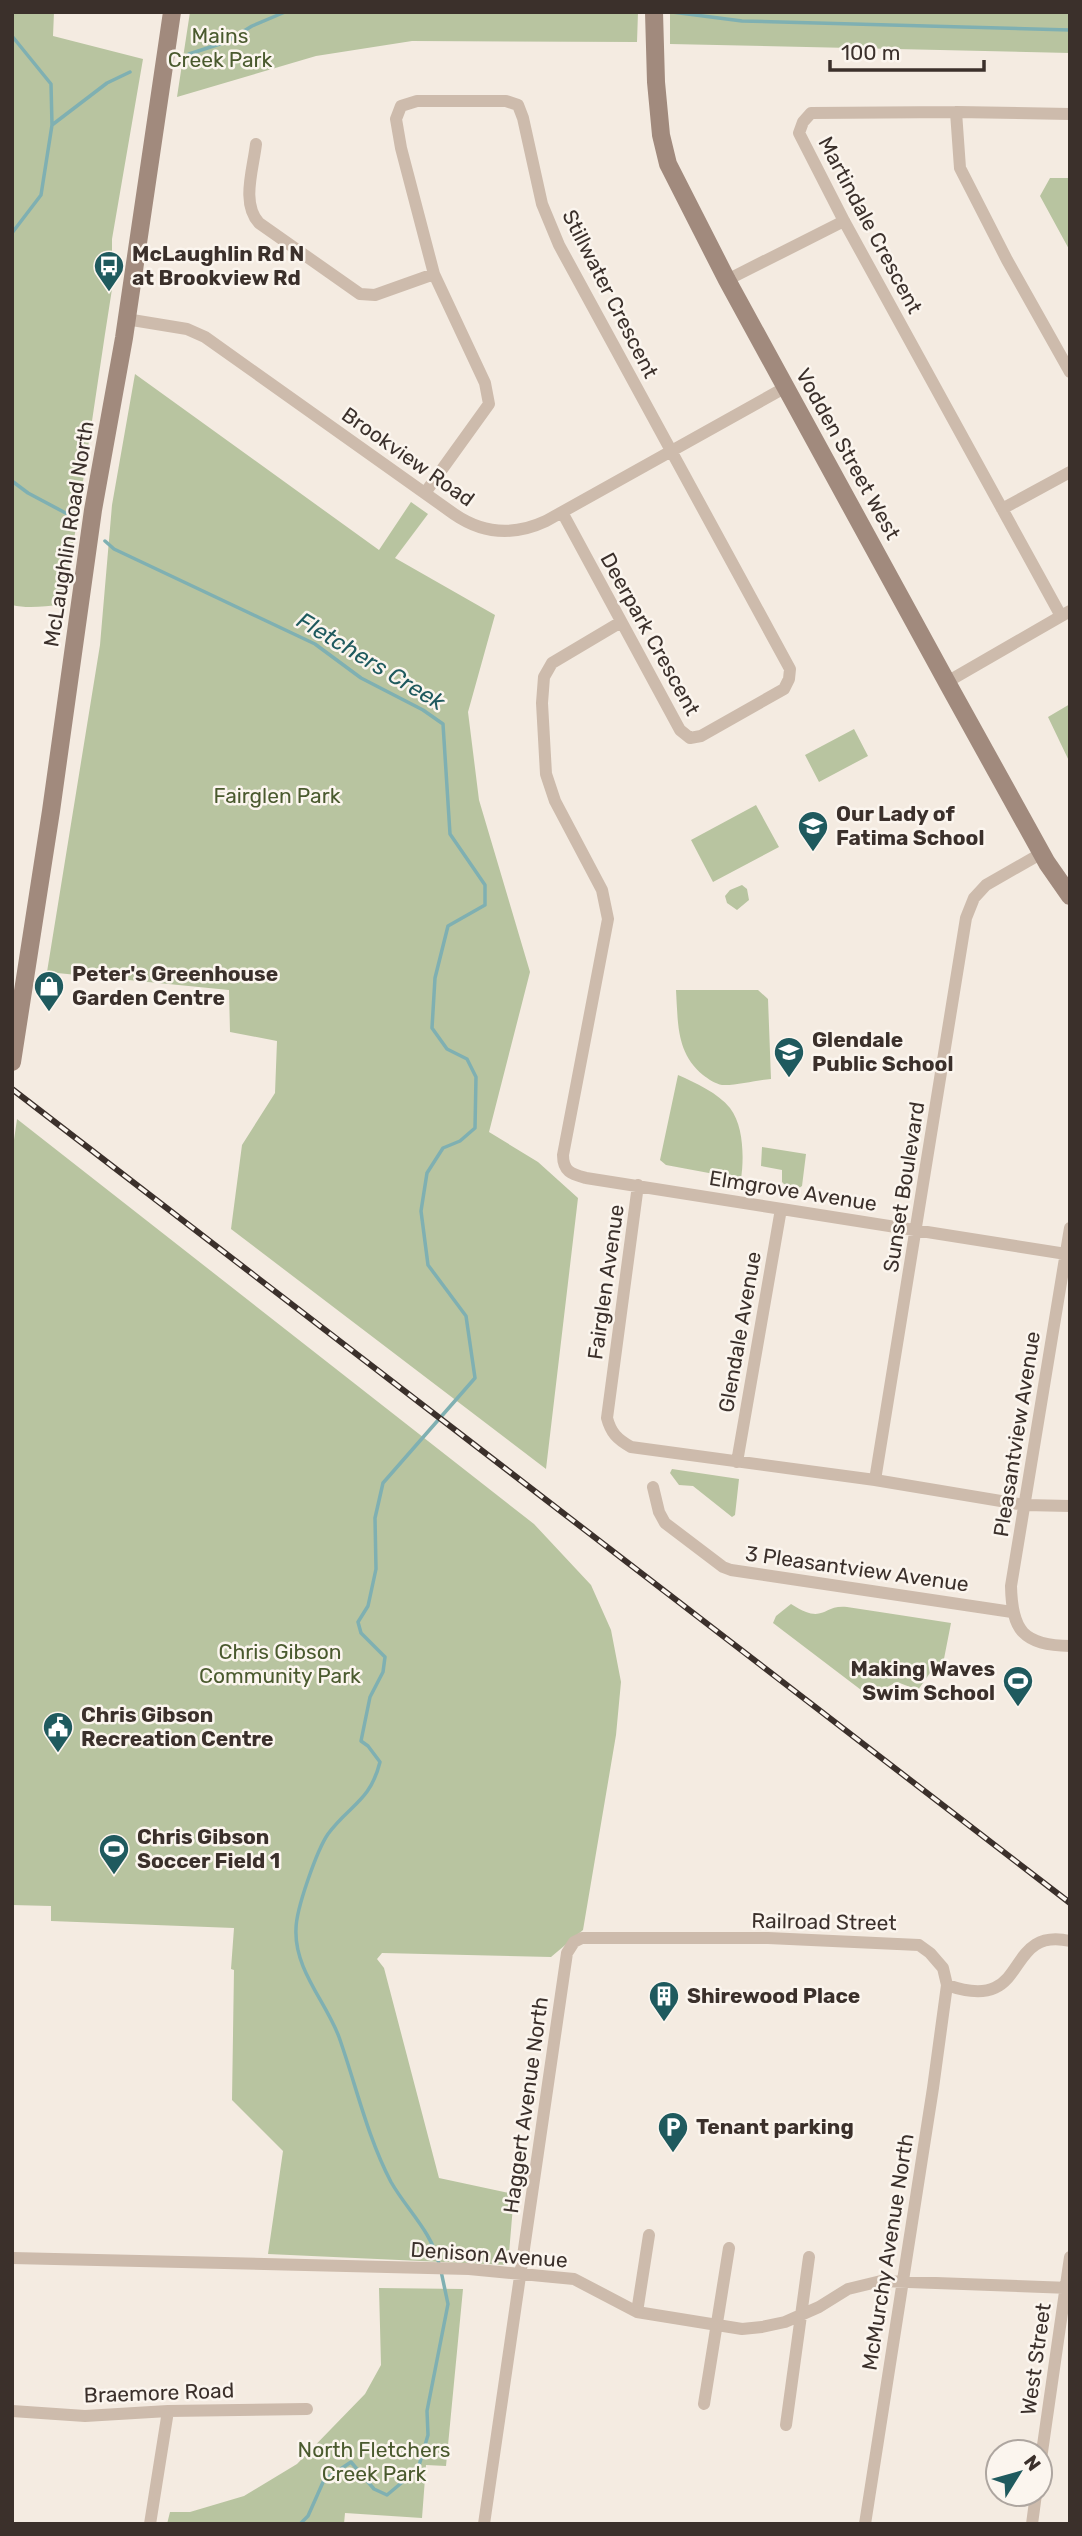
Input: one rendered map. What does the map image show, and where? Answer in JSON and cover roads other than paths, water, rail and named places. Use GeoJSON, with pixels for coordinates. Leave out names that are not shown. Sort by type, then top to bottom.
{"type":"FeatureCollection","features":[{"type":"Feature","properties":{"kind":"main road","name":"McLaughlin Road North"},"geometry":{"type":"LineString","coordinates":[[12,1062],[51,811],[93,510],[126,319],[172,12]]}},
{"type":"Feature","properties":{"kind":"main road","name":"Vodden Street West"},"geometry":{"type":"LineString","coordinates":[[654,12],[656,82],[661,135],[668,164],[727,280],[947,682],[1042,853],[1070,896]]}},
{"type":"Feature","properties":{"kind":"street","name":"Stillwater Crescent"},"geometry":{"type":"LineString","coordinates":[[425,493],[489,404],[485,383],[434,274],[401,148],[396,119],[401,106],[417,100],[506,101],[518,105],[542,204],[559,245],[671,452]]}},
{"type":"Feature","properties":{"kind":"street"},"geometry":{"type":"LineString","coordinates":[[956,112],[960,168],[1007,260],[1070,372]]}},
{"type":"Feature","properties":{"kind":"street","name":"Martindale Crescent"},"geometry":{"type":"LineString","coordinates":[[1065,614],[1002,509],[799,134],[810,113],[1070,114]]}},
{"type":"Feature","properties":{"kind":"street"},"geometry":{"type":"LineString","coordinates":[[256,144],[248,205],[259,223],[360,294],[376,295],[434,274]]}},
{"type":"Feature","properties":{"kind":"street"},"geometry":{"type":"LineString","coordinates":[[727,280],[844,221]]}},
{"type":"Feature","properties":{"kind":"street","name":"Brookview Road"},"geometry":{"type":"LineString","coordinates":[[126,319],[187,328],[205,337],[462,520],[492,530],[509,532],[526,529],[562,512],[786,387]]}},
{"type":"Feature","properties":{"kind":"street","name":"Deerpark Crescent"},"geometry":{"type":"LineString","coordinates":[[562,512],[680,730],[690,738],[701,736],[783,689],[789,679],[790,669],[671,452]]}},
{"type":"Feature","properties":{"kind":"street"},"geometry":{"type":"LineString","coordinates":[[1002,509],[1070,472]]}},
{"type":"Feature","properties":{"kind":"street"},"geometry":{"type":"LineString","coordinates":[[947,682],[1065,614]]}},
{"type":"Feature","properties":{"kind":"street","name":"Fairglen Avenue"},"geometry":{"type":"LineString","coordinates":[[621,622],[552,663],[544,677],[542,703],[546,774],[555,801],[602,890],[608,919],[563,1164],[569,1173],[586,1178],[638,1185],[607,1418],[611,1431],[631,1447],[875,1480],[1025,1505],[1070,1506]]}},
{"type":"Feature","properties":{"kind":"street","name":"Sunset Boulevard"},"geometry":{"type":"LineString","coordinates":[[875,1480],[966,918],[974,898],[986,885],[1042,853]]}},
{"type":"Feature","properties":{"kind":"street","name":"Elmgrove Avenue"},"geometry":{"type":"LineString","coordinates":[[638,1185],[1066,1254]]}},
{"type":"Feature","properties":{"kind":"street","name":"Glendale Avenue"},"geometry":{"type":"LineString","coordinates":[[737,1462],[781,1209]]}},
{"type":"Feature","properties":{"kind":"street","name":"Pleasantview Avenue"},"geometry":{"type":"LineString","coordinates":[[1012,1612],[1011,1586],[1070,1228]]}},
{"type":"Feature","properties":{"kind":"street","name":"3 Pleasantview Avenue"},"geometry":{"type":"LineString","coordinates":[[653,1487],[659,1512],[665,1522],[723,1567],[731,1570],[1012,1612]]}},
{"type":"Feature","properties":{"kind":"street"},"geometry":{"type":"LineString","coordinates":[[1012,1612],[1018,1625],[1032,1639],[1048,1646],[1070,1646]]}},
{"type":"Feature","properties":{"kind":"street","name":"Railroad Street"},"geometry":{"type":"LineString","coordinates":[[574,1942],[582,1938],[768,1938],[903,1942],[919,1945],[930,1953],[943,1968],[947,1985]]}},
{"type":"Feature","properties":{"kind":"street"},"geometry":{"type":"LineString","coordinates":[[947,1985],[965,1991],[987,1991],[1007,1980],[1033,1945],[1050,1939],[1070,1941]]}},
{"type":"Feature","properties":{"kind":"street","name":"Haggert Avenue North"},"geometry":{"type":"LineString","coordinates":[[484,2524],[567,1953],[574,1942]]}},
{"type":"Feature","properties":{"kind":"street","name":"McMurchy Avenue North"},"geometry":{"type":"LineString","coordinates":[[865,2524],[947,1985]]}},
{"type":"Feature","properties":{"kind":"street"},"geometry":{"type":"LineString","coordinates":[[636,2312],[649,2235]]}},
{"type":"Feature","properties":{"kind":"street"},"geometry":{"type":"LineString","coordinates":[[704,2404],[729,2248]]}},
{"type":"Feature","properties":{"kind":"street"},"geometry":{"type":"LineString","coordinates":[[786,2425],[809,2257]]}},
{"type":"Feature","properties":{"kind":"street","name":"West Street"},"geometry":{"type":"LineString","coordinates":[[1044,2438],[1068,2288],[1070,2257]]}},
{"type":"Feature","properties":{"kind":"street","name":"Denison Avenue"},"geometry":{"type":"LineString","coordinates":[[12,2258],[520,2273],[575,2279],[636,2312],[742,2329],[762,2327],[801,2316],[848,2289],[881,2281],[1068,2288]]}},
{"type":"Feature","properties":{"kind":"street","name":"Braemore Road"},"geometry":{"type":"LineString","coordinates":[[12,2411],[86,2416],[168,2411],[307,2409]]}},
{"type":"Feature","properties":{"kind":"street"},"geometry":{"type":"LineString","coordinates":[[150,2524],[168,2411]]}},
{"type":"Feature","properties":{"kind":"waterway"},"geometry":{"type":"LineString","coordinates":[[189,54],[226,42],[252,26],[285,12]]}},
{"type":"Feature","properties":{"kind":"waterway"},"geometry":{"type":"LineString","coordinates":[[672,12],[742,21],[1070,30]]}},
{"type":"Feature","properties":{"kind":"waterway","name":"Fletchers Creek"},"geometry":{"type":"LineString","coordinates":[[12,36],[51,84],[52,125],[41,195],[12,233]]}},
{"type":"Feature","properties":{"kind":"waterway"},"geometry":{"type":"LineString","coordinates":[[52,125],[107,83],[130,72]]}},
{"type":"Feature","properties":{"kind":"waterway","name":"Fletchers Creek"},"geometry":{"type":"LineString","coordinates":[[12,481],[28,493],[75,518]]}},
{"type":"Feature","properties":{"kind":"waterway","name":"Fletchers Creek"},"geometry":{"type":"LineString","coordinates":[[105,541],[114,549],[315,644],[361,678],[423,710],[443,724],[450,834],[485,885],[485,905],[448,926],[435,978],[432,1028],[447,1049],[467,1059],[476,1077],[475,1128],[460,1141],[443,1148],[427,1173],[421,1211],[428,1265],[466,1316],[475,1378],[383,1483],[375,1518],[376,1569],[368,1606],[358,1622],[361,1633],[385,1657],[383,1672],[370,1697],[361,1741],[380,1762],[365,1795],[336,1824],[323,1842],[303,1894],[296,1929],[305,1972],[339,2037],[368,2129],[383,2165],[397,2192],[431,2242],[439,2264]]}},
{"type":"Feature","properties":{"kind":"waterway"},"geometry":{"type":"LineString","coordinates":[[300,2524],[308,2516],[324,2480],[351,2462],[374,2489],[387,2495],[418,2469],[428,2435],[427,2411],[448,2304],[441,2271]]}},
{"type":"Feature","properties":{"kind":"railway"},"geometry":{"type":"LineString","coordinates":[[12,1089],[1070,1903]]}},
{"type":"Feature","properties":{"kind":"place","name":"McLaughlin Rd N at Brookview Rd"},"geometry":{"type":"Point","coordinates":[109,293]}},
{"type":"Feature","properties":{"kind":"place","name":"Our Lady of Fatima School"},"geometry":{"type":"Point","coordinates":[813,853]}},
{"type":"Feature","properties":{"kind":"place","name":"Peter's Greenhouse Garden Centre"},"geometry":{"type":"Point","coordinates":[49,1013]}},
{"type":"Feature","properties":{"kind":"place","name":"Glendale Public School"},"geometry":{"type":"Point","coordinates":[789,1079]}},
{"type":"Feature","properties":{"kind":"place","name":"Making Waves Swim School"},"geometry":{"type":"Point","coordinates":[1018,1708]}},
{"type":"Feature","properties":{"kind":"place","name":"Chris Gibson Recreation Centre"},"geometry":{"type":"Point","coordinates":[58,1754]}},
{"type":"Feature","properties":{"kind":"place","name":"Chris Gibson Soccer Field 1"},"geometry":{"type":"Point","coordinates":[114,1876]}},
{"type":"Feature","properties":{"kind":"place","name":"Shirewood Place"},"geometry":{"type":"Point","coordinates":[664,2023]}},
{"type":"Feature","properties":{"kind":"place","name":"Tenant parking"},"geometry":{"type":"Point","coordinates":[673,2154]}},
{"type":"Feature","properties":{"kind":"park label","name":"Mains Creek Park"},"geometry":{"type":"Point","coordinates":[220,48]}},
{"type":"Feature","properties":{"kind":"park label","name":"Fairglen Park"},"geometry":{"type":"Point","coordinates":[277,796]}},
{"type":"Feature","properties":{"kind":"park label","name":"Chris Gibson Community Park"},"geometry":{"type":"Point","coordinates":[280,1664]}},
{"type":"Feature","properties":{"kind":"park label","name":"North Fletchers Creek Park"},"geometry":{"type":"Point","coordinates":[374,2462]}}]}
